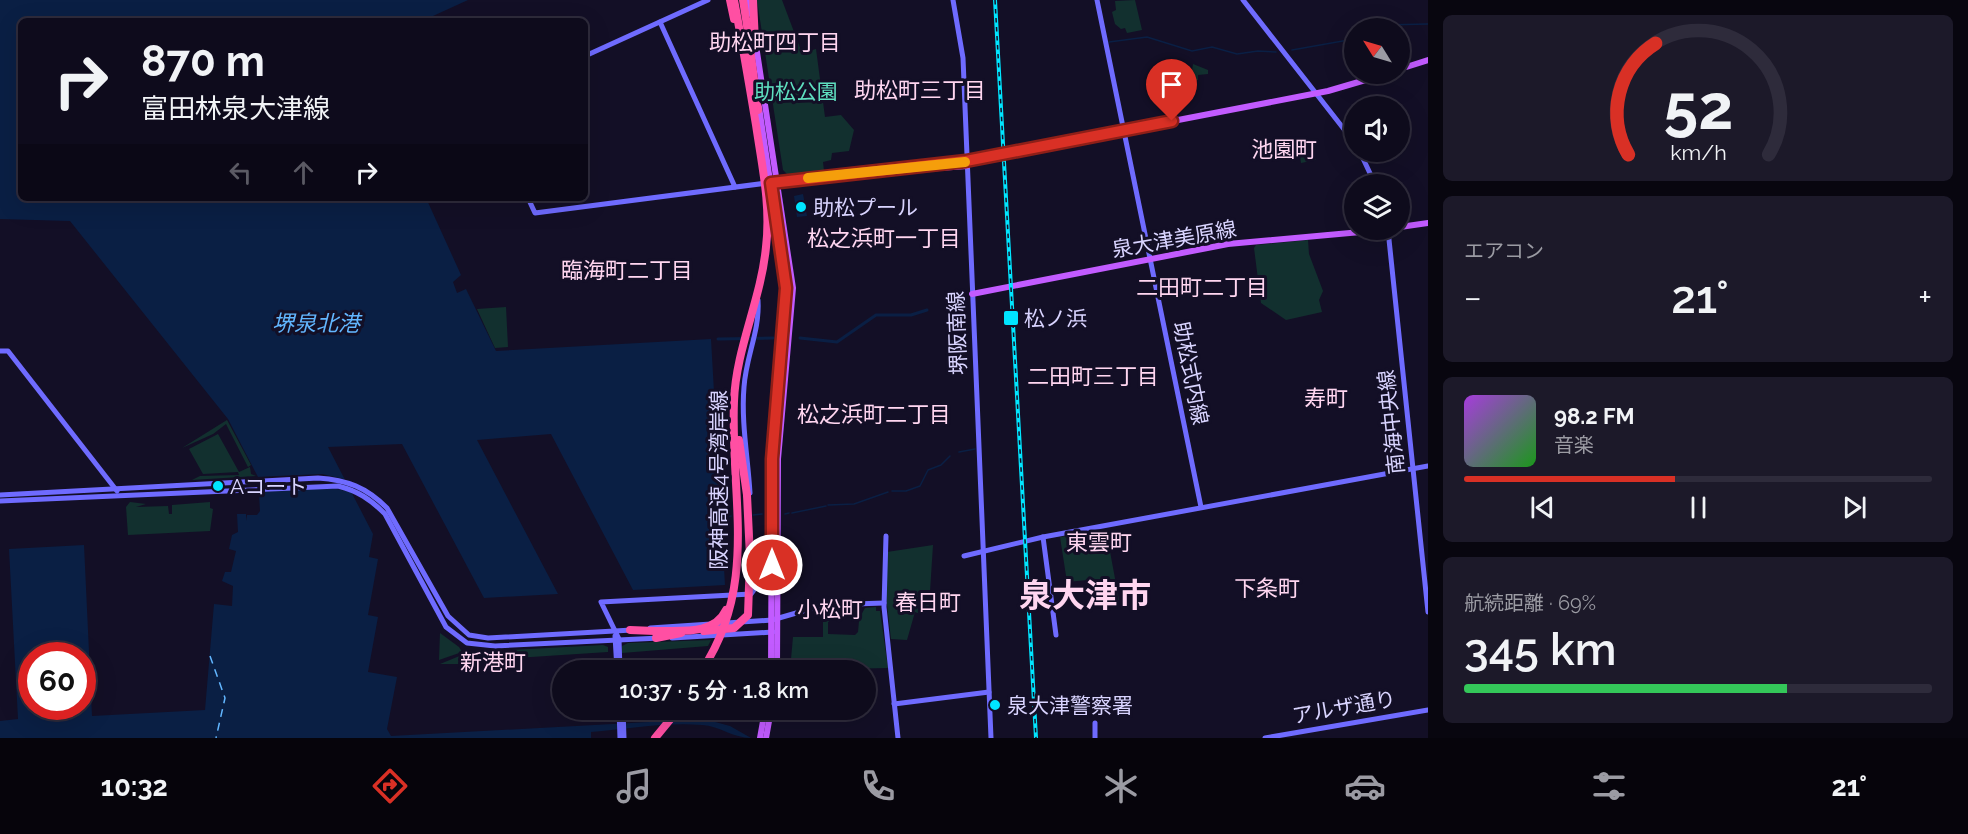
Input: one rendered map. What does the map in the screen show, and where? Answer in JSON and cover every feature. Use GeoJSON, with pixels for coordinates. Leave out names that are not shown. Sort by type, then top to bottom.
{"type":"FeatureCollection","features":[{"type":"Feature","properties":{"kind":"highway","name":"阪神高速4号湾岸線"},"geometry":{"type":"LineString","coordinates":[[707,660],[723,627],[738,568],[739,522],[733,413],[738,361],[761,279],[767,237],[766,193],[751,80],[736,0]]}},
{"type":"Feature","properties":{"kind":"highway","name":"阪神高速4号湾岸線"},"geometry":{"type":"LineString","coordinates":[[713,660],[729,628],[743,568],[744,521],[739,440],[742,368],[766,280],[771,237],[771,191],[758,110],[736,0]]}},
{"type":"Feature","properties":{"kind":"highway"},"geometry":{"type":"LineString","coordinates":[[751,1],[755,42]]}},
{"type":"Feature","properties":{"kind":"highway"},"geometry":{"type":"LineString","coordinates":[[655,634],[710,627],[719,621],[726,610],[735,561],[733,413]]}},
{"type":"Feature","properties":{"kind":"highway"},"geometry":{"type":"LineString","coordinates":[[630,630],[655,634],[734,628],[748,615],[750,532],[739,440]]}},
{"type":"Feature","properties":{"kind":"highway"},"geometry":{"type":"LineString","coordinates":[[650,738],[664,720]]}},
{"type":"Feature","properties":{"kind":"highway"},"geometry":{"type":"LineString","coordinates":[[655,738],[670,720]]}},
{"type":"Feature","properties":{"kind":"main road"},"geometry":{"type":"LineString","coordinates":[[755,42],[775,182],[786,288],[772,459],[776,660]]}},
{"type":"Feature","properties":{"kind":"main road"},"geometry":{"type":"LineString","coordinates":[[1410,66],[1428,60]]}},
{"type":"Feature","properties":{"kind":"main road"},"geometry":{"type":"LineString","coordinates":[[751,80],[775,182]]}},
{"type":"Feature","properties":{"kind":"main road"},"geometry":{"type":"LineString","coordinates":[[775,182],[929,166],[1318,93],[1350,84]]}},
{"type":"Feature","properties":{"kind":"main road"},"geometry":{"type":"LineString","coordinates":[[853,173],[878,166],[967,157]]}},
{"type":"Feature","properties":{"kind":"main road"},"geometry":{"type":"LineString","coordinates":[[853,173],[967,166]]}},
{"type":"Feature","properties":{"kind":"main road"},"geometry":{"type":"LineString","coordinates":[[1410,226],[1428,223]]}},
{"type":"Feature","properties":{"kind":"main road","name":"泉大津美原線"},"geometry":{"type":"LineString","coordinates":[[972,294],[1228,244],[1344,234]]}},
{"type":"Feature","properties":{"kind":"main road"},"geometry":{"type":"LineString","coordinates":[[772,660],[775,632]]}},
{"type":"Feature","properties":{"kind":"main road"},"geometry":{"type":"LineString","coordinates":[[760,738],[763,720]]}},
{"type":"Feature","properties":{"kind":"main road"},"geometry":{"type":"LineString","coordinates":[[766,738],[769,720]]}},
{"type":"Feature","properties":{"kind":"street"},"geometry":{"type":"LineString","coordinates":[[588,55],[708,0]]}},
{"type":"Feature","properties":{"kind":"street","name":"堺阪南線"},"geometry":{"type":"LineString","coordinates":[[953,0],[963,58],[991,738]]}},
{"type":"Feature","properties":{"kind":"street","name":"助松式内線"},"geometry":{"type":"LineString","coordinates":[[1097,0],[1152,259],[1201,507]]}},
{"type":"Feature","properties":{"kind":"street"},"geometry":{"type":"LineString","coordinates":[[1243,0],[1344,126]]}},
{"type":"Feature","properties":{"kind":"street"},"geometry":{"type":"LineString","coordinates":[[660,22],[735,187]]}},
{"type":"Feature","properties":{"kind":"street"},"geometry":{"type":"LineString","coordinates":[[529,201],[535,213],[775,182]]}},
{"type":"Feature","properties":{"kind":"street","name":"南海中央線"},"geometry":{"type":"LineString","coordinates":[[1386,240],[1428,612]]}},
{"type":"Feature","properties":{"kind":"street"},"geometry":{"type":"LineString","coordinates":[[618,660],[616,631],[601,602],[753,593],[744,390],[748,360],[756,338],[757,289]]}},
{"type":"Feature","properties":{"kind":"street"},"geometry":{"type":"LineString","coordinates":[[0,351],[8,351],[118,492]]}},
{"type":"Feature","properties":{"kind":"street"},"geometry":{"type":"LineString","coordinates":[[964,556],[1043,537],[1428,466]]}},
{"type":"Feature","properties":{"kind":"street"},"geometry":{"type":"LineString","coordinates":[[0,495],[316,486],[355,490],[370,499],[385,514],[435,598],[451,632],[473,645],[617,639],[655,634],[775,632]]}},
{"type":"Feature","properties":{"kind":"street"},"geometry":{"type":"LineString","coordinates":[[0,501],[118,492]]}},
{"type":"Feature","properties":{"kind":"street"},"geometry":{"type":"LineString","coordinates":[[886,536],[884,603],[898,738]]}},
{"type":"Feature","properties":{"kind":"street"},"geometry":{"type":"LineString","coordinates":[[1043,537],[1056,635]]}},
{"type":"Feature","properties":{"kind":"street"},"geometry":{"type":"LineString","coordinates":[[435,598],[455,625],[476,638],[775,620],[824,604],[884,603]]}},
{"type":"Feature","properties":{"kind":"street"},"geometry":{"type":"LineString","coordinates":[[894,704],[989,692]]}},
{"type":"Feature","properties":{"kind":"street","name":"アルザ通り"},"geometry":{"type":"LineString","coordinates":[[1265,738],[1428,710]]}},
{"type":"Feature","properties":{"kind":"street"},"geometry":{"type":"LineString","coordinates":[[622,720],[622,735]]}},
{"type":"Feature","properties":{"kind":"street"},"geometry":{"type":"LineString","coordinates":[[1095,723],[1095,738]]}},
{"type":"Feature","properties":{"kind":"green space","name":"助松公園"},"geometry":{"type":"Polygon","coordinates":[[[757,0],[782,0],[802,53],[816,49],[825,117],[841,115],[854,130],[849,151],[832,153],[831,160],[823,162],[824,171],[788,175],[783,170],[757,0]]]}},
{"type":"Feature","properties":{"kind":"green space"},"geometry":{"type":"Polygon","coordinates":[[[1135,0],[1142,30],[1127,33],[1125,28],[1121,29],[1115,24],[1112,12],[1116,10],[1115,1],[1135,0]]]}},
{"type":"Feature","properties":{"kind":"green space"},"geometry":{"type":"Polygon","coordinates":[[[1193,64],[1208,70],[1208,74],[1198,75],[1198,80],[1182,82],[1181,74],[1192,71],[1193,64]]]}},
{"type":"Feature","properties":{"kind":"green space"},"geometry":{"type":"Polygon","coordinates":[[[1313,147],[1316,160],[1301,163],[1299,150],[1313,147]]]}},
{"type":"Feature","properties":{"kind":"green space"},"geometry":{"type":"Polygon","coordinates":[[[1308,240],[1309,254],[1323,291],[1319,300],[1322,312],[1286,320],[1261,303],[1254,248],[1256,245],[1308,240]]]}},
{"type":"Feature","properties":{"kind":"green space"},"geometry":{"type":"Polygon","coordinates":[[[506,307],[508,347],[495,348],[477,309],[506,307]]]}},
{"type":"Feature","properties":{"kind":"green space"},"geometry":{"type":"Polygon","coordinates":[[[227,420],[251,465],[248,467],[226,424],[213,434],[182,448],[227,420]]]}},
{"type":"Feature","properties":{"kind":"green space"},"geometry":{"type":"Polygon","coordinates":[[[218,434],[239,472],[250,467],[251,474],[256,476],[192,480],[200,476],[239,475],[238,472],[203,474],[189,449],[218,434]]]}},
{"type":"Feature","properties":{"kind":"green space"},"geometry":{"type":"Polygon","coordinates":[[[130,502],[146,504],[136,507],[168,506],[169,514],[172,514],[172,505],[210,502],[210,508],[213,509],[210,531],[128,535],[126,507],[130,502]]]}},
{"type":"Feature","properties":{"kind":"green space"},"geometry":{"type":"Polygon","coordinates":[[[1106,530],[1119,600],[1101,603],[1098,579],[1067,582],[1060,537],[1106,530]]]}},
{"type":"Feature","properties":{"kind":"green space"},"geometry":{"type":"Polygon","coordinates":[[[933,545],[929,607],[923,615],[915,612],[907,640],[891,639],[886,596],[887,552],[933,545]]]}},
{"type":"Feature","properties":{"kind":"green space"},"geometry":{"type":"Polygon","coordinates":[[[876,607],[876,611],[880,611],[888,668],[876,668],[876,660],[791,660],[793,637],[823,637],[821,618],[834,618],[828,622],[828,634],[855,635],[858,632],[859,621],[849,619],[860,617],[865,608],[876,607]]]}},
{"type":"Feature","properties":{"kind":"green space"},"geometry":{"type":"Polygon","coordinates":[[[440,633],[459,647],[462,652],[439,660],[440,633]]]}},
{"type":"Feature","properties":{"kind":"green space"},"geometry":{"type":"Polygon","coordinates":[[[711,640],[708,646],[622,653],[622,646],[628,643],[711,640]]]}},
{"type":"Feature","properties":{"kind":"green space"},"geometry":{"type":"Polygon","coordinates":[[[603,645],[608,647],[608,652],[499,659],[486,666],[511,650],[603,645]]]}},
{"type":"Feature","properties":{"kind":"green space"},"geometry":{"type":"Polygon","coordinates":[[[501,651],[477,664],[440,664],[462,655],[467,660],[480,658],[480,653],[501,651]]]}},
{"type":"Feature","properties":{"kind":"water","name":"堺泉北港"},"geometry":{"type":"Polygon","coordinates":[[[0,0],[468,0],[429,18],[18,18],[18,201],[427,201],[461,275],[453,282],[457,293],[466,289],[496,351],[711,339],[725,585],[633,590],[551,434],[477,440],[558,594],[484,598],[402,444],[328,447],[373,534],[369,557],[378,559],[368,615],[378,617],[368,672],[397,677],[387,729],[391,736],[708,720],[730,726],[751,738],[738,736],[715,727],[688,724],[591,732],[591,738],[0,738],[0,721],[18,719],[96,720],[96,716],[205,710],[214,604],[232,606],[233,586],[222,581],[225,572],[231,572],[236,551],[229,549],[232,535],[238,532],[237,514],[246,514],[246,521],[247,515],[257,515],[260,511],[258,477],[228,419],[70,221],[0,219],[0,0]]]}},
{"type":"Feature","properties":{"kind":"water","name":"助松プール"},"geometry":{"type":"Polygon","coordinates":[[[803,194],[807,216],[797,217],[794,196],[803,194]]]}},
{"type":"Feature","properties":{"kind":"water","name":"堺泉北港"},"geometry":{"type":"Polygon","coordinates":[[[84,545],[89,642],[18,642],[18,719],[9,549],[84,545]]]}},
{"type":"Feature","properties":{"kind":"pier"},"geometry":{"type":"Polygon","coordinates":[[[322,474],[348,480],[355,493],[332,488],[256,492],[255,477],[322,474]]]}},
{"type":"Feature","properties":{"kind":"waterway"},"geometry":{"type":"LineString","coordinates":[[1410,24],[1428,24]]}},
{"type":"Feature","properties":{"kind":"waterway"},"geometry":{"type":"LineString","coordinates":[[1109,42],[1147,37],[1192,51],[1212,47],[1237,54],[1258,51],[1276,52]]}},
{"type":"Feature","properties":{"kind":"waterway"},"geometry":{"type":"LineString","coordinates":[[1292,50],[1344,41]]}},
{"type":"Feature","properties":{"kind":"waterway"},"geometry":{"type":"LineString","coordinates":[[800,338],[837,342],[876,315],[911,315],[927,310]]}},
{"type":"Feature","properties":{"kind":"waterway"},"geometry":{"type":"LineString","coordinates":[[718,339],[773,338]]}},
{"type":"Feature","properties":{"kind":"waterway"},"geometry":{"type":"LineString","coordinates":[[959,452],[975,449]]}},
{"type":"Feature","properties":{"kind":"waterway"},"geometry":{"type":"LineString","coordinates":[[892,491],[906,491],[920,486],[928,470],[941,465],[950,456]]}},
{"type":"Feature","properties":{"kind":"waterway"},"geometry":{"type":"LineString","coordinates":[[828,505],[854,504],[888,492]]}},
{"type":"Feature","properties":{"kind":"waterway"},"geometry":{"type":"LineString","coordinates":[[792,513],[826,506]]}},
{"type":"Feature","properties":{"kind":"waterway"},"geometry":{"type":"LineString","coordinates":[[785,514],[789,513]]}},
{"type":"Feature","properties":{"kind":"waterway"},"geometry":{"type":"LineString","coordinates":[[753,515],[762,514]]}},
{"type":"Feature","properties":{"kind":"waterway"},"geometry":{"type":"LineString","coordinates":[[720,516],[731,516]]}},
{"type":"Feature","properties":{"kind":"ferry route"},"geometry":{"type":"LineString","coordinates":[[210,656],[225,698],[216,738]]}},
{"type":"Feature","properties":{"kind":"railway"},"geometry":{"type":"LineString","coordinates":[[995,0],[1036,738]]}},
{"type":"Feature","properties":{"kind":"slow traffic"},"geometry":{"type":"LineString","coordinates":[[808,178],[965,162]]}},
{"type":"Feature","properties":{"kind":"place","name":"助松プール"},"geometry":{"type":"Point","coordinates":[801,207]}},
{"type":"Feature","properties":{"kind":"place","name":"松ノ浜"},"geometry":{"type":"Point","coordinates":[1011,318]}},
{"type":"Feature","properties":{"kind":"place","name":"Aコート"},"geometry":{"type":"Point","coordinates":[218,486]}},
{"type":"Feature","properties":{"kind":"place","name":"泉大津警察署"},"geometry":{"type":"Point","coordinates":[995,705]}},
{"type":"Feature","properties":{"kind":"district","name":"助松町四丁目"},"geometry":{"type":"Point","coordinates":[775,42]}},
{"type":"Feature","properties":{"kind":"district","name":"助松町三丁目"},"geometry":{"type":"Point","coordinates":[920,90]}},
{"type":"Feature","properties":{"kind":"district","name":"池園町"},"geometry":{"type":"Point","coordinates":[1284,149]}},
{"type":"Feature","properties":{"kind":"district","name":"松之浜町一丁目"},"geometry":{"type":"Point","coordinates":[884,238]}},
{"type":"Feature","properties":{"kind":"district","name":"臨海町二丁目"},"geometry":{"type":"Point","coordinates":[627,270]}},
{"type":"Feature","properties":{"kind":"district","name":"二田町二丁目"},"geometry":{"type":"Point","coordinates":[1202,287]}},
{"type":"Feature","properties":{"kind":"district","name":"二田町三丁目"},"geometry":{"type":"Point","coordinates":[1093,376]}},
{"type":"Feature","properties":{"kind":"district","name":"寿町"},"geometry":{"type":"Point","coordinates":[1326,398]}},
{"type":"Feature","properties":{"kind":"district","name":"松之浜町二丁目"},"geometry":{"type":"Point","coordinates":[874,414]}},
{"type":"Feature","properties":{"kind":"district","name":"東雲町"},"geometry":{"type":"Point","coordinates":[1099,542]}},
{"type":"Feature","properties":{"kind":"district","name":"下条町"},"geometry":{"type":"Point","coordinates":[1267,588]}},
{"type":"Feature","properties":{"kind":"district","name":"泉大津市"},"geometry":{"type":"Point","coordinates":[1085,595]}},
{"type":"Feature","properties":{"kind":"district","name":"春日町"},"geometry":{"type":"Point","coordinates":[928,602]}},
{"type":"Feature","properties":{"kind":"district","name":"小松町"},"geometry":{"type":"Point","coordinates":[830,609]}},
{"type":"Feature","properties":{"kind":"district","name":"新港町"},"geometry":{"type":"Point","coordinates":[493,662]}},
{"type":"Feature","properties":{"kind":"route"},"geometry":{"type":"LineString","coordinates":[[772,565],[772,459],[786,318],[786,288],[771,183],[880,169],[936,166],[1172,121]]}}]}
